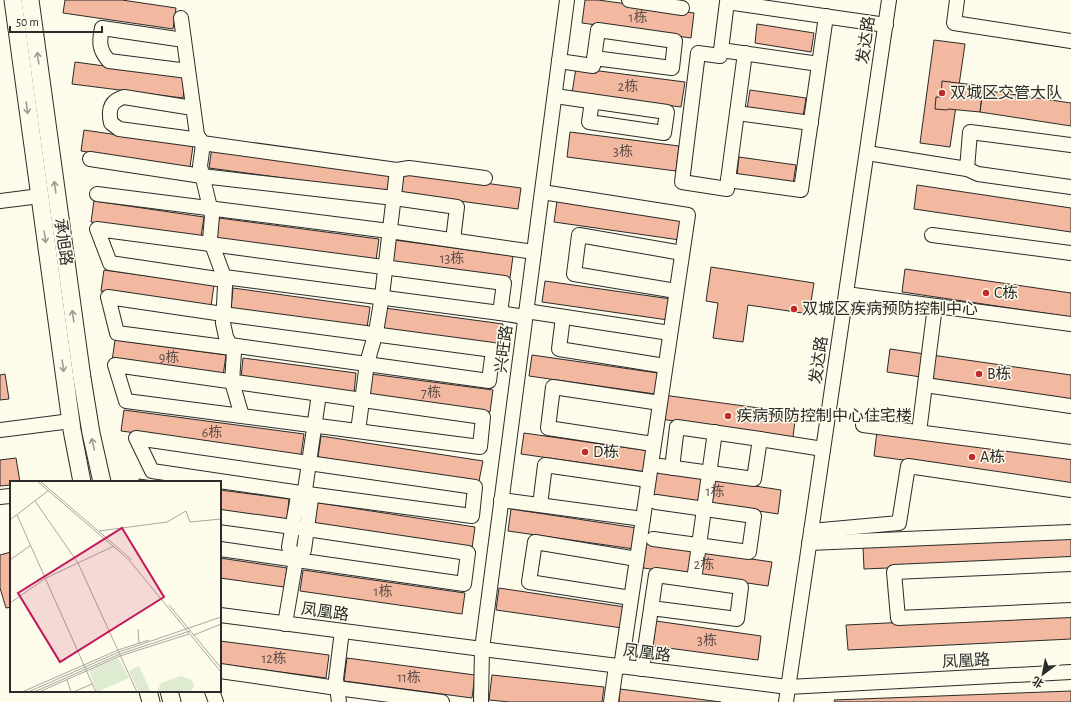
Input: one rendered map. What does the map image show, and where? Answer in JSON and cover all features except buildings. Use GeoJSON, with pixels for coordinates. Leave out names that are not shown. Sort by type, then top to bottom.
{"type":"FeatureCollection","features":[{"type":"Feature","properties":{"kind":"main road","name":"承旭路"},"geometry":{"type":"LineString","coordinates":[[12,0],[71,421],[82,481]]}},
{"type":"Feature","properties":{"kind":"main road","name":"承旭路"},"geometry":{"type":"LineString","coordinates":[[30,0],[82,378],[91,433],[102,481]]}},
{"type":"Feature","properties":{"kind":"main road"},"geometry":{"type":"LineString","coordinates":[[148,692],[151,702]]}},
{"type":"Feature","properties":{"kind":"main road"},"geometry":{"type":"LineString","coordinates":[[168,692],[172,702]]}},
{"type":"Feature","properties":{"kind":"street","name":"兴旺路"},"geometry":{"type":"LineString","coordinates":[[481,702],[482,649],[567,0]]}},
{"type":"Feature","properties":{"kind":"street"},"geometry":{"type":"LineString","coordinates":[[629,0],[682,8]]}},
{"type":"Feature","properties":{"kind":"street","name":"发达路"},"geometry":{"type":"LineString","coordinates":[[786,702],[889,0]]}},
{"type":"Feature","properties":{"kind":"street"},"geometry":{"type":"LineString","coordinates":[[957,0],[954,23],[1071,41]]}},
{"type":"Feature","properties":{"kind":"street"},"geometry":{"type":"LineString","coordinates":[[745,54],[727,189],[682,182],[698,53],[720,56],[727,2],[886,25]]}},
{"type":"Feature","properties":{"kind":"street"},"geometry":{"type":"LineString","coordinates":[[728,180],[801,190],[826,16]]}},
{"type":"Feature","properties":{"kind":"street"},"geometry":{"type":"LineString","coordinates":[[181,18],[197,135],[203,144],[200,166],[212,216],[210,239],[224,279],[223,323],[226,337],[234,352],[232,382],[242,416]]}},
{"type":"Feature","properties":{"kind":"street"},"geometry":{"type":"LineString","coordinates":[[184,40],[102,28],[99,40],[103,54],[109,61],[188,71]]}},
{"type":"Feature","properties":{"kind":"street"},"geometry":{"type":"LineString","coordinates":[[559,61],[593,66],[594,58],[598,30],[675,40],[672,68],[594,58]]}},
{"type":"Feature","properties":{"kind":"street"},"geometry":{"type":"LineString","coordinates":[[721,50],[819,64]]}},
{"type":"Feature","properties":{"kind":"street"},"geometry":{"type":"LineString","coordinates":[[555,96],[592,101],[667,112],[664,133],[589,122],[592,101]]}},
{"type":"Feature","properties":{"kind":"street"},"geometry":{"type":"LineString","coordinates":[[193,108],[124,97],[114,102],[111,106],[109,114],[111,123],[119,129],[397,170],[409,168],[485,178]]}},
{"type":"Feature","properties":{"kind":"street"},"geometry":{"type":"LineString","coordinates":[[737,113],[811,123]]}},
{"type":"Feature","properties":{"kind":"street"},"geometry":{"type":"LineString","coordinates":[[966,169],[970,132],[1071,145]]}},
{"type":"Feature","properties":{"kind":"street"},"geometry":{"type":"LineString","coordinates":[[867,153],[966,169],[978,174],[1071,187]]}},
{"type":"Feature","properties":{"kind":"street"},"geometry":{"type":"LineString","coordinates":[[90,159],[202,176],[394,198],[457,207],[453,240]]}},
{"type":"Feature","properties":{"kind":"street"},"geometry":{"type":"LineString","coordinates":[[358,431],[361,399],[367,364],[375,334],[381,298],[397,170]]}},
{"type":"Feature","properties":{"kind":"street"},"geometry":{"type":"LineString","coordinates":[[542,192],[688,215],[637,559],[611,702]]}},
{"type":"Feature","properties":{"kind":"street"},"geometry":{"type":"LineString","coordinates":[[97,194],[389,231],[534,252]]}},
{"type":"Feature","properties":{"kind":"street"},"geometry":{"type":"LineString","coordinates":[[0,201],[40,196]]}},
{"type":"Feature","properties":{"kind":"street"},"geometry":{"type":"LineString","coordinates":[[500,314],[504,283],[97,229],[110,263],[500,314],[563,316],[670,333]]}},
{"type":"Feature","properties":{"kind":"street"},"geometry":{"type":"LineString","coordinates":[[676,291],[574,274],[579,235],[682,253]]}},
{"type":"Feature","properties":{"kind":"street"},"geometry":{"type":"LineString","coordinates":[[932,235],[1071,253]]}},
{"type":"Feature","properties":{"kind":"street"},"geometry":{"type":"LineString","coordinates":[[846,294],[1071,324]]}},
{"type":"Feature","properties":{"kind":"street"},"geometry":{"type":"LineString","coordinates":[[108,297],[223,314],[375,334],[493,350],[489,381],[367,364],[117,333],[108,297]]}},
{"type":"Feature","properties":{"kind":"street"},"geometry":{"type":"LineString","coordinates":[[920,432],[935,306]]}},
{"type":"Feature","properties":{"kind":"street"},"geometry":{"type":"LineString","coordinates":[[563,316],[559,349],[665,366]]}},
{"type":"Feature","properties":{"kind":"street"},"geometry":{"type":"LineString","coordinates":[[115,365],[232,382],[319,394],[483,417],[480,447],[126,401],[115,365]]}},
{"type":"Feature","properties":{"kind":"street"},"geometry":{"type":"LineString","coordinates":[[925,385],[1071,406]]}},
{"type":"Feature","properties":{"kind":"street"},"geometry":{"type":"LineString","coordinates":[[653,444],[548,428],[553,387],[660,403]]}},
{"type":"Feature","properties":{"kind":"street"},"geometry":{"type":"LineString","coordinates":[[304,492],[319,394]]}},
{"type":"Feature","properties":{"kind":"street"},"geometry":{"type":"LineString","coordinates":[[0,430],[71,421]]}},
{"type":"Feature","properties":{"kind":"street"},"geometry":{"type":"LineString","coordinates":[[863,425],[1071,452]]}},
{"type":"Feature","properties":{"kind":"street"},"geometry":{"type":"LineString","coordinates":[[760,438],[754,479],[666,467],[677,427],[760,438],[823,449]]}},
{"type":"Feature","properties":{"kind":"street"},"geometry":{"type":"LineString","coordinates":[[694,580],[715,432]]}},
{"type":"Feature","properties":{"kind":"street"},"geometry":{"type":"LineString","coordinates":[[136,438],[475,487],[472,516],[304,492],[152,471],[136,438]]}},
{"type":"Feature","properties":{"kind":"street"},"geometry":{"type":"LineString","coordinates":[[540,505],[545,464],[648,480]]}},
{"type":"Feature","properties":{"kind":"street"},"geometry":{"type":"LineString","coordinates":[[810,537],[899,523],[908,466],[1071,490]]}},
{"type":"Feature","properties":{"kind":"street"},"geometry":{"type":"LineString","coordinates":[[286,624],[296,559],[304,550],[300,528],[311,499],[304,492]]}},
{"type":"Feature","properties":{"kind":"street"},"geometry":{"type":"LineString","coordinates":[[501,500],[643,519]]}},
{"type":"Feature","properties":{"kind":"street"},"geometry":{"type":"LineString","coordinates":[[653,538],[749,552],[754,516],[656,502]]}},
{"type":"Feature","properties":{"kind":"street"},"geometry":{"type":"LineString","coordinates":[[221,517],[468,553],[464,584],[221,549]]}},
{"type":"Feature","properties":{"kind":"street"},"geometry":{"type":"LineString","coordinates":[[810,537],[1071,532]]}},
{"type":"Feature","properties":{"kind":"street"},"geometry":{"type":"LineString","coordinates":[[630,598],[529,582],[534,542],[637,559]]}},
{"type":"Feature","properties":{"kind":"street"},"geometry":{"type":"LineString","coordinates":[[1071,564],[894,572],[898,618],[1071,610]]}},
{"type":"Feature","properties":{"kind":"street"},"geometry":{"type":"LineString","coordinates":[[642,669],[651,608],[656,575],[741,587],[737,619],[651,608]]}},
{"type":"Feature","properties":{"kind":"street","name":"凤凰路"},"geometry":{"type":"LineString","coordinates":[[221,615],[788,687],[1071,672]]}},
{"type":"Feature","properties":{"kind":"street"},"geometry":{"type":"LineString","coordinates":[[339,702],[336,679],[342,631]]}},
{"type":"Feature","properties":{"kind":"street"},"geometry":{"type":"LineString","coordinates":[[221,671],[442,702]]}},
{"type":"Feature","properties":{"kind":"street"},"geometry":{"type":"LineString","coordinates":[[212,692],[216,702]]}},
{"type":"Feature","properties":{"kind":"place","name":"双城区交管大队"},"geometry":{"type":"Point","coordinates":[942,93]}},
{"type":"Feature","properties":{"kind":"place","name":"C栋"},"geometry":{"type":"Point","coordinates":[986,293]}},
{"type":"Feature","properties":{"kind":"place","name":"双城区疾病预防控制中心"},"geometry":{"type":"Point","coordinates":[794,309]}},
{"type":"Feature","properties":{"kind":"place","name":"B栋"},"geometry":{"type":"Point","coordinates":[979,374]}},
{"type":"Feature","properties":{"kind":"place","name":"疾病预防控制中心住宅楼"},"geometry":{"type":"Point","coordinates":[728,416]}},
{"type":"Feature","properties":{"kind":"place","name":"D栋"},"geometry":{"type":"Point","coordinates":[585,452]}},
{"type":"Feature","properties":{"kind":"place","name":"A栋"},"geometry":{"type":"Point","coordinates":[972,457]}}]}
